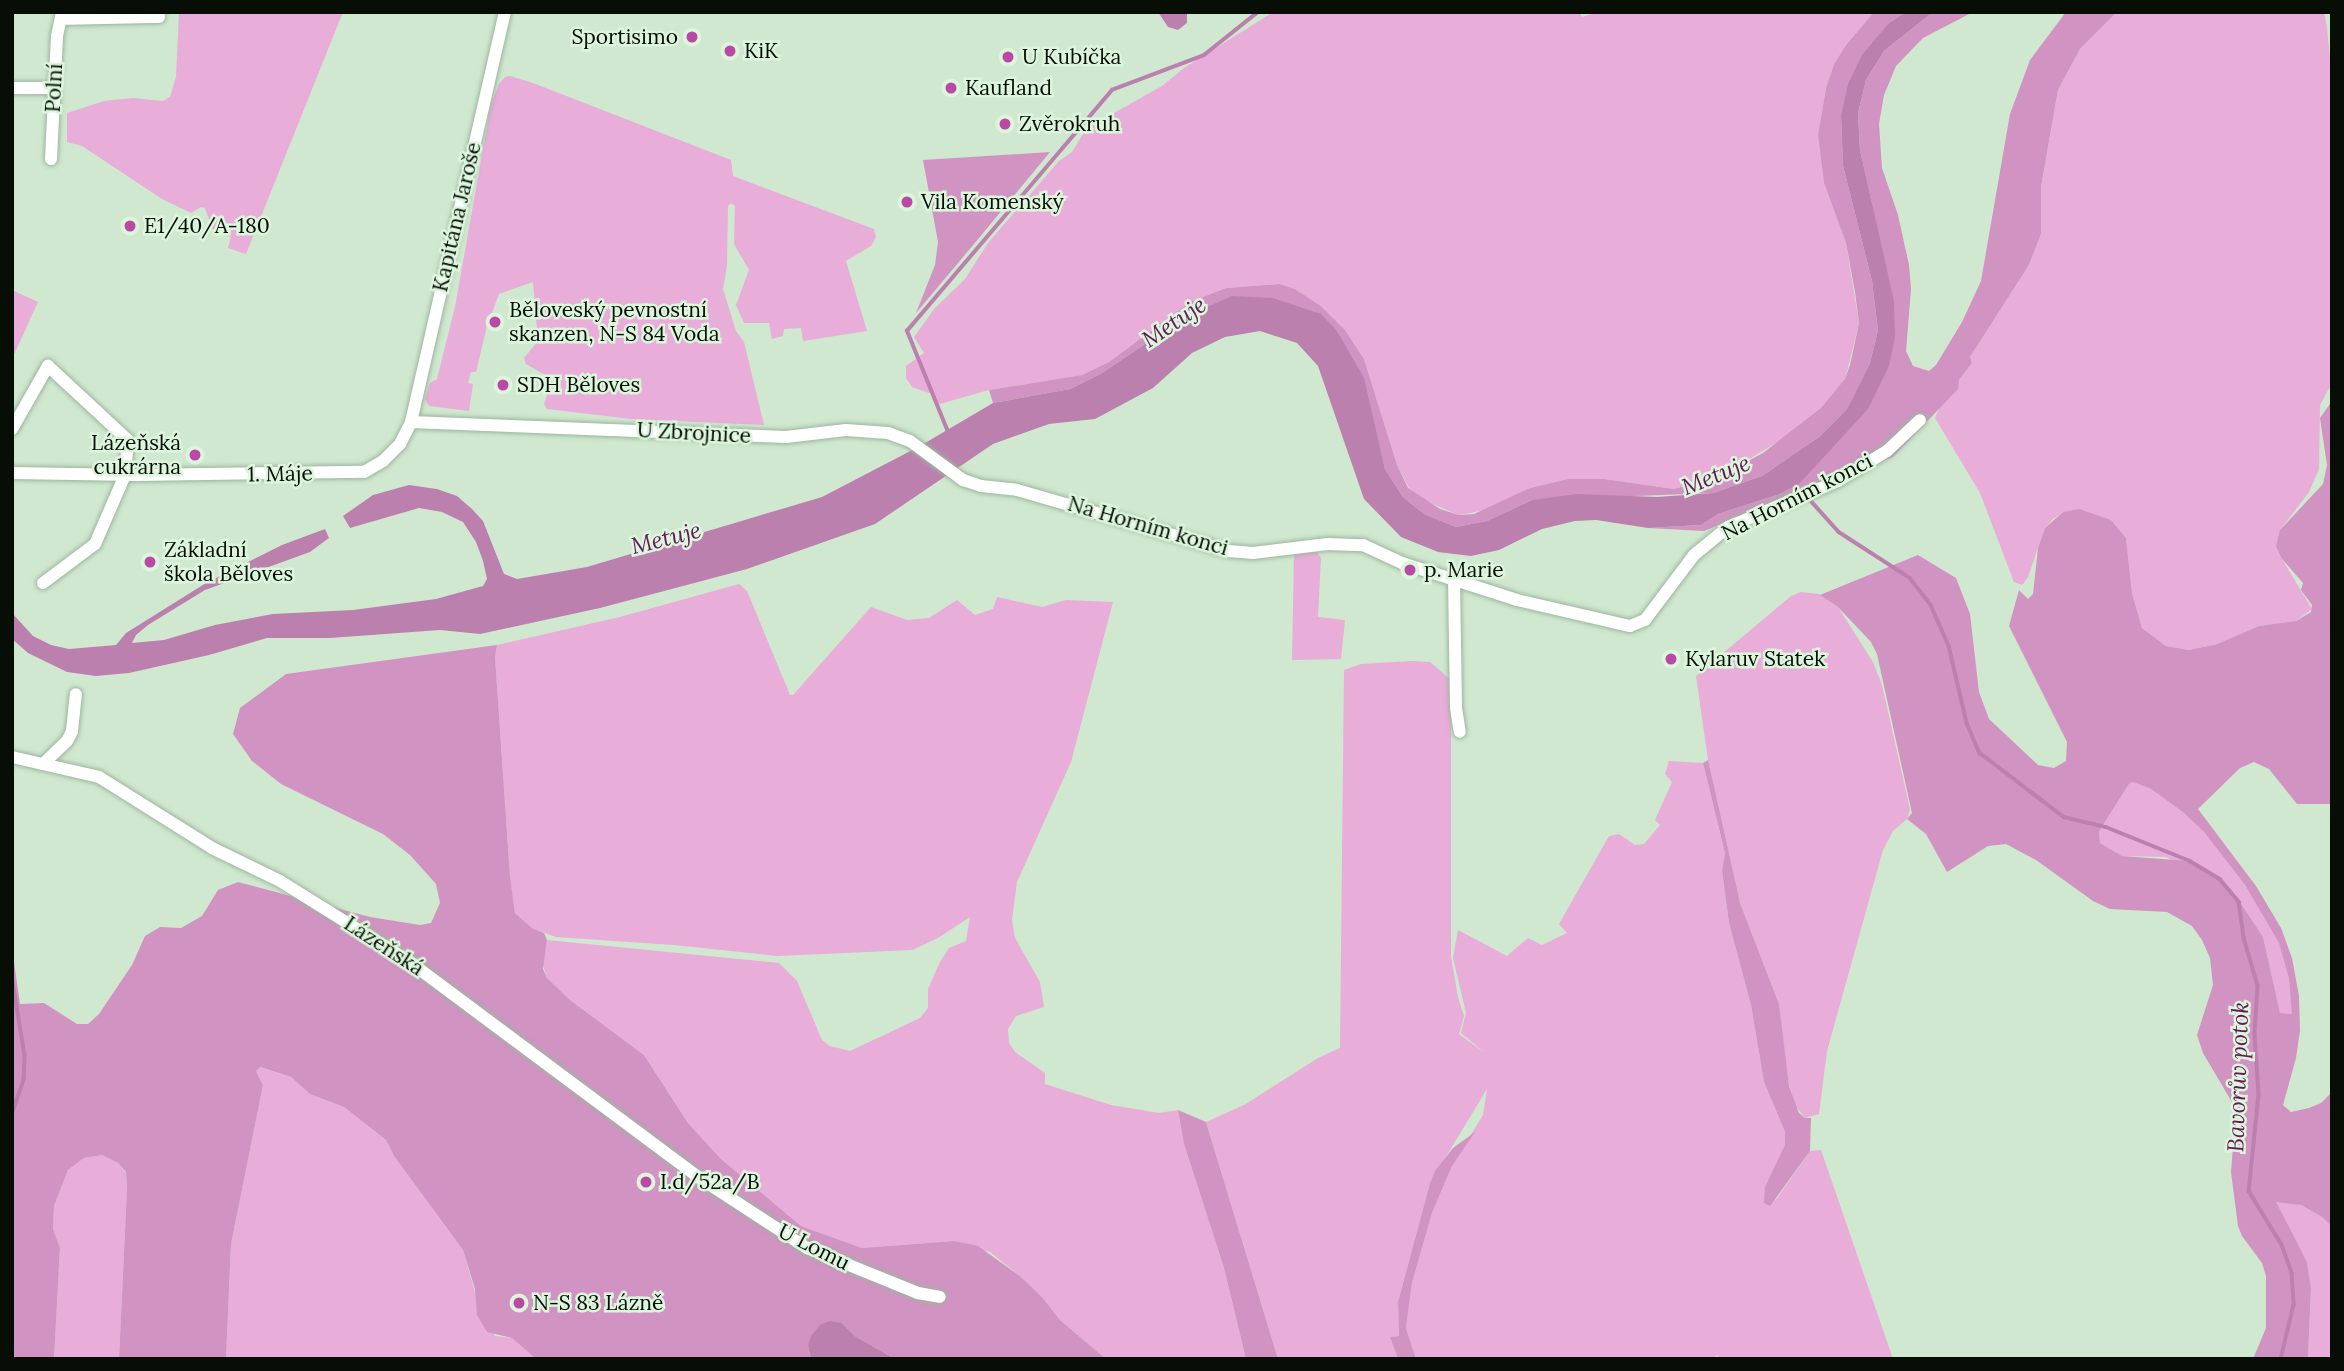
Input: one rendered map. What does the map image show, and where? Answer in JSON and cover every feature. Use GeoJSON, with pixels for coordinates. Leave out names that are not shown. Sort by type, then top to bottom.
{"type":"FeatureCollection","features":[{"type":"Feature","properties":{"kind":"street","name":"Kapitána Jaroše"},"geometry":{"type":"LineString","coordinates":[[411,422],[505,12]]}},
{"type":"Feature","properties":{"kind":"street","name":"Polní"},"geometry":{"type":"LineString","coordinates":[[51,159],[57,36],[62,15],[159,17]]}},
{"type":"Feature","properties":{"kind":"street"},"geometry":{"type":"LineString","coordinates":[[12,88],[54,88]]}},
{"type":"Feature","properties":{"kind":"street"},"geometry":{"type":"LineString","coordinates":[[12,429],[48,366],[128,440],[125,475],[95,544],[43,583]]}},
{"type":"Feature","properties":{"kind":"street","name":"Na Horním konci"},"geometry":{"type":"LineString","coordinates":[[963,480],[981,486],[1017,490],[1229,551],[1254,553],[1346,543],[1363,545],[1402,563],[1517,600],[1630,626],[1645,620],[1694,555],[1728,527],[1838,481],[1887,451],[1920,420]]}},
{"type":"Feature","properties":{"kind":"street","name":"U Zbrojnice"},"geometry":{"type":"LineString","coordinates":[[411,422],[786,437],[846,430],[888,433],[909,441],[963,480]]}},
{"type":"Feature","properties":{"kind":"street","name":"1. Máje"},"geometry":{"type":"LineString","coordinates":[[12,473],[125,475],[364,472],[400,444],[411,422]]}},
{"type":"Feature","properties":{"kind":"street"},"geometry":{"type":"LineString","coordinates":[[1454,579],[1456,708],[1460,732]]}},
{"type":"Feature","properties":{"kind":"street"},"geometry":{"type":"LineString","coordinates":[[43,764],[67,741],[72,731],[76,694]]}},
{"type":"Feature","properties":{"kind":"street","name":"Lázeňská"},"geometry":{"type":"LineString","coordinates":[[12,757],[87,772],[110,783],[212,848],[279,881],[407,960],[698,1177]]}},
{"type":"Feature","properties":{"kind":"street","name":"U Lomu"},"geometry":{"type":"LineString","coordinates":[[698,1177],[807,1248],[918,1293],[940,1297]]}},
{"type":"Feature","properties":{"kind":"shaded area"},"geometry":{"type":"Polygon","coordinates":[[[179,12],[343,12],[246,254],[228,248],[231,237],[213,230],[205,208],[201,207],[191,213],[162,199],[82,146],[67,142],[67,113],[104,101],[133,98],[163,101],[170,97],[176,77],[179,12]]]}},
{"type":"Feature","properties":{"kind":"shaded area"},"geometry":{"type":"Polygon","coordinates":[[[1158,12],[1187,12],[1187,23],[1178,30],[1168,27],[1158,12]]]}},
{"type":"Feature","properties":{"kind":"shaded area"},"geometry":{"type":"Polygon","coordinates":[[[1273,12],[1579,12],[1582,17],[1598,12],[1874,12],[1834,64],[1826,88],[1818,135],[1824,183],[1846,243],[1859,323],[1845,380],[1821,408],[1789,435],[1724,474],[1674,489],[1604,479],[1568,479],[1530,488],[1490,509],[1459,515],[1420,499],[1409,488],[1397,465],[1364,359],[1345,330],[1321,306],[1295,289],[1280,284],[1226,288],[1190,302],[1109,362],[1082,375],[989,390],[936,405],[932,394],[912,387],[906,378],[906,366],[924,353],[914,337],[935,308],[965,279],[988,243],[1059,161],[1072,152],[1083,134],[1091,126],[1162,86],[1184,68],[1273,12]]]}},
{"type":"Feature","properties":{"kind":"shaded area"},"geometry":{"type":"Polygon","coordinates":[[[1874,12],[1906,12],[1889,23],[1841,116],[1843,166],[1872,281],[1878,330],[1870,363],[1847,409],[1819,437],[1762,476],[1713,493],[1532,500],[1487,521],[1456,527],[1424,514],[1403,497],[1385,469],[1375,428],[1337,331],[1185,317],[1102,373],[1070,389],[993,403],[989,390],[1082,375],[1109,362],[1190,302],[1226,288],[1280,284],[1295,289],[1321,306],[1345,330],[1364,359],[1397,465],[1408,488],[1440,509],[1459,515],[1474,514],[1530,488],[1568,479],[1604,479],[1674,489],[1724,474],[1763,453],[1821,408],[1845,379],[1850,365],[1859,323],[1855,292],[1846,243],[1824,183],[1818,135],[1826,88],[1834,64],[1874,12]]]}},
{"type":"Feature","properties":{"kind":"shaded area"},"geometry":{"type":"Polygon","coordinates":[[[1906,12],[1933,12],[1884,51],[1866,80],[1858,113],[1860,150],[1894,301],[1895,337],[1889,366],[1868,409],[1799,484],[1780,494],[1718,514],[1701,525],[1648,528],[1596,520],[1575,521],[1542,529],[1499,550],[1471,556],[1438,552],[1401,537],[1364,499],[1318,366],[1297,343],[1260,331],[1225,337],[1192,353],[1153,388],[1095,419],[1049,424],[993,444],[875,524],[747,569],[600,608],[480,634],[440,630],[330,638],[267,638],[209,655],[129,673],[96,676],[67,672],[28,653],[12,639],[12,613],[33,636],[51,645],[69,649],[116,645],[126,633],[206,583],[282,545],[325,529],[329,538],[310,552],[205,590],[148,625],[136,635],[132,643],[164,640],[215,625],[273,614],[353,610],[436,599],[483,586],[487,579],[476,542],[463,522],[442,512],[419,508],[350,528],[343,516],[373,495],[409,485],[437,489],[457,496],[472,509],[483,521],[504,574],[517,579],[587,567],[822,497],[920,446],[993,403],[1070,389],[1102,373],[1185,317],[1232,296],[1273,298],[1321,314],[1337,331],[1364,378],[1385,469],[1403,497],[1424,514],[1456,527],[1487,521],[1532,500],[1577,494],[1657,497],[1713,493],[1762,476],[1819,437],[1847,409],[1870,363],[1878,330],[1872,281],[1843,166],[1841,116],[1848,84],[1862,55],[1889,23],[1906,12]]]}},
{"type":"Feature","properties":{"kind":"shaded area"},"geometry":{"type":"Polygon","coordinates":[[[1933,12],[1973,12],[1923,38],[1896,66],[1884,95],[1879,124],[1882,168],[1898,215],[1909,265],[1911,289],[1906,351],[1913,366],[1929,371],[1936,365],[1962,322],[1981,281],[2010,114],[2030,60],[2066,12],[2117,12],[2080,49],[2058,90],[2041,187],[2041,234],[2029,265],[1970,357],[1972,363],[1959,380],[1958,389],[1893,457],[1704,531],[1648,528],[1701,525],[1718,514],[1780,494],[1799,484],[1889,366],[1872,204],[1860,150],[1858,113],[1866,80],[1884,51],[1933,12]]]}},
{"type":"Feature","properties":{"kind":"shaded area"},"geometry":{"type":"Polygon","coordinates":[[[2117,12],[2324,12],[2327,28],[2332,79],[2332,383],[2320,405],[2319,469],[2309,492],[2280,530],[2282,559],[2312,609],[2296,621],[2259,626],[2217,644],[2189,650],[2166,646],[2142,628],[2132,593],[2126,538],[2111,520],[2063,512],[2045,528],[2028,577],[2022,585],[2014,582],[1980,493],[1935,418],[1942,402],[1972,363],[1970,357],[2029,265],[2041,234],[2041,187],[2058,90],[2080,49],[2117,12]]]}},
{"type":"Feature","properties":{"kind":"shaded area"},"geometry":{"type":"Polygon","coordinates":[[[510,76],[731,160],[733,176],[874,229],[876,237],[871,246],[846,261],[867,331],[803,341],[801,328],[784,329],[783,336],[772,339],[769,323],[744,323],[736,305],[749,270],[734,244],[735,206],[731,203],[728,206],[727,266],[723,289],[736,331],[744,342],[764,425],[631,419],[547,409],[544,404],[552,379],[526,364],[524,358],[538,341],[533,282],[499,294],[487,326],[476,372],[471,372],[468,383],[473,384],[469,411],[429,406],[425,399],[430,383],[437,379],[455,307],[491,104],[499,84],[505,77],[510,76]]]}},
{"type":"Feature","properties":{"kind":"shaded area"},"geometry":{"type":"Polygon","coordinates":[[[1050,152],[916,313],[935,265],[938,242],[923,160],[1050,152]]]}},
{"type":"Feature","properties":{"kind":"shaded area"},"geometry":{"type":"Polygon","coordinates":[[[12,290],[38,302],[12,359],[12,290]]]}},
{"type":"Feature","properties":{"kind":"shaded area"},"geometry":{"type":"Polygon","coordinates":[[[2332,401],[2332,804],[2297,804],[2269,769],[2254,762],[2240,768],[2198,809],[2256,886],[2281,928],[2292,958],[2299,996],[2300,1031],[2296,1058],[2283,1105],[2291,1112],[2309,1108],[2321,1103],[2332,1092],[2332,1227],[2322,1217],[2301,1205],[2276,1202],[2307,1262],[2311,1288],[2308,1359],[2253,1359],[2266,1328],[2266,1276],[2262,1263],[2238,1226],[2231,1172],[2236,1109],[2203,1053],[2197,1035],[2213,985],[2210,958],[2202,940],[2192,926],[2167,912],[2110,909],[2093,901],[2036,860],[2006,844],[1988,846],[1947,872],[1926,834],[1907,819],[1912,813],[1877,654],[1871,642],[1838,607],[1820,595],[1918,555],[1956,578],[1970,614],[1979,692],[1989,719],[2038,765],[2054,768],[2066,761],[2067,742],[2009,626],[2019,590],[2028,599],[2033,594],[2038,548],[2045,528],[2063,512],[2079,509],[2111,520],[2126,538],[2132,593],[2142,628],[2166,646],[2189,650],[2217,644],[2259,626],[2296,621],[2311,612],[2312,605],[2301,590],[2303,583],[2282,559],[2276,546],[2280,530],[2323,484],[2327,465],[2320,418],[2332,401]],[[2133,782],[2129,784],[2099,832],[2100,843],[2122,856],[2189,861],[2216,877],[2239,901],[2263,937],[2280,1013],[2292,1014],[2289,979],[2279,943],[2245,885],[2204,832],[2184,813],[2151,789],[2133,782]]]}},
{"type":"Feature","properties":{"kind":"shaded area"},"geometry":{"type":"Polygon","coordinates":[[[1317,552],[1321,558],[1318,617],[1345,620],[1341,659],[1292,660],[1294,553],[1317,552]]]}},
{"type":"Feature","properties":{"kind":"shaded area"},"geometry":{"type":"Polygon","coordinates":[[[739,584],[747,591],[790,695],[793,695],[871,607],[907,620],[929,618],[957,600],[975,615],[993,609],[997,597],[1042,607],[1066,600],[1113,602],[1071,762],[1017,882],[1012,920],[1015,938],[1040,982],[1044,1007],[1016,1016],[1008,1029],[1009,1043],[1015,1052],[1045,1073],[1045,1084],[1111,1105],[1159,1113],[1178,1110],[1184,1144],[1224,1268],[1246,1359],[1106,1359],[1060,1320],[1042,1297],[1020,1276],[990,1252],[954,1241],[862,1248],[801,1226],[721,1159],[688,1123],[644,1055],[570,1000],[547,978],[543,965],[547,940],[779,963],[797,981],[822,1040],[830,1046],[850,1051],[920,1018],[928,1008],[928,989],[940,962],[949,948],[966,941],[970,917],[938,938],[912,950],[777,956],[674,945],[556,937],[532,928],[515,913],[510,876],[495,657],[497,645],[620,617],[739,584]]]}},
{"type":"Feature","properties":{"kind":"shaded area"},"geometry":{"type":"Polygon","coordinates":[[[1801,592],[1819,594],[1838,607],[1873,662],[1882,685],[1910,809],[1907,819],[1893,831],[1883,850],[1827,1051],[1819,1114],[1805,1118],[1795,1105],[1785,1070],[1779,1004],[1740,903],[1728,858],[1708,760],[1696,676],[1791,596],[1801,592]]]}},
{"type":"Feature","properties":{"kind":"shaded area"},"geometry":{"type":"Polygon","coordinates":[[[497,645],[495,657],[510,876],[515,913],[532,928],[544,933],[547,940],[543,969],[547,978],[570,1000],[644,1055],[688,1123],[721,1159],[801,1226],[862,1248],[954,1241],[978,1246],[1020,1276],[1042,1297],[1060,1320],[1106,1359],[895,1359],[855,1336],[842,1323],[808,1346],[811,1359],[536,1359],[512,1338],[487,1332],[477,1315],[475,1289],[463,1250],[394,1156],[386,1140],[344,1107],[310,1094],[291,1077],[260,1067],[256,1071],[263,1085],[231,1244],[226,1359],[119,1359],[126,1172],[118,1163],[102,1155],[84,1158],[68,1170],[54,1206],[53,1229],[60,1248],[54,1359],[12,1359],[12,948],[20,1004],[44,1003],[77,1024],[88,1024],[99,1014],[132,965],[145,936],[160,927],[181,928],[202,916],[218,890],[238,882],[370,917],[420,925],[431,923],[440,903],[436,884],[410,855],[383,834],[281,784],[252,761],[233,734],[240,708],[286,674],[497,645]]]}},
{"type":"Feature","properties":{"kind":"shaded area"},"geometry":{"type":"Polygon","coordinates":[[[1430,662],[1451,680],[1451,957],[1464,1016],[1459,1034],[1485,1053],[1461,1033],[1466,1013],[1453,958],[1458,930],[1507,956],[1528,938],[1542,945],[1567,933],[1559,924],[1609,836],[1619,834],[1635,845],[1644,844],[1660,825],[1655,820],[1672,782],[1665,774],[1669,761],[1703,763],[1725,853],[1722,872],[1729,923],[1751,1005],[1764,1082],[1785,1132],[1775,1201],[1810,1151],[1821,1150],[1893,1359],[1719,1359],[1717,1355],[1713,1359],[1416,1359],[1406,1328],[1412,1283],[1432,1213],[1452,1166],[1483,1115],[1487,1089],[1430,1183],[1398,1302],[1399,1336],[1390,1337],[1398,1359],[1278,1359],[1206,1122],[1244,1105],[1318,1058],[1340,1048],[1344,670],[1361,664],[1430,662]]]}},
{"type":"Feature","properties":{"kind":"shaded area"},"geometry":{"type":"Polygon","coordinates":[[[1708,760],[1740,903],[1779,1004],[1789,1086],[1799,1113],[1805,1118],[1811,1118],[1810,1151],[1770,1206],[1764,1203],[1765,1187],[1785,1145],[1785,1132],[1764,1082],[1751,1005],[1729,923],[1722,871],[1725,853],[1703,763],[1708,760]]]}},
{"type":"Feature","properties":{"kind":"shaded area"},"geometry":{"type":"Polygon","coordinates":[[[2133,782],[2151,789],[2184,813],[2204,832],[2245,885],[2279,942],[2289,979],[2293,1014],[2280,1014],[2263,937],[2227,888],[2166,857],[2122,856],[2100,843],[2099,832],[2129,784],[2133,782]]]}},
{"type":"Feature","properties":{"kind":"shaded area"},"geometry":{"type":"Polygon","coordinates":[[[259,1067],[291,1077],[310,1094],[344,1107],[386,1140],[394,1156],[463,1250],[477,1299],[495,1336],[512,1338],[536,1359],[226,1359],[231,1244],[263,1085],[256,1071],[259,1067]]]}},
{"type":"Feature","properties":{"kind":"shaded area"},"geometry":{"type":"Polygon","coordinates":[[[1178,1110],[1206,1122],[1278,1359],[1246,1359],[1224,1268],[1184,1144],[1178,1110]]]}},
{"type":"Feature","properties":{"kind":"shaded area"},"geometry":{"type":"Polygon","coordinates":[[[1475,1132],[1452,1166],[1432,1213],[1412,1283],[1406,1328],[1416,1359],[1398,1359],[1390,1337],[1399,1336],[1398,1302],[1430,1183],[1435,1171],[1453,1148],[1475,1132]]]}},
{"type":"Feature","properties":{"kind":"shaded area"},"geometry":{"type":"Polygon","coordinates":[[[102,1155],[118,1163],[126,1173],[119,1359],[54,1359],[60,1248],[53,1229],[54,1206],[68,1170],[84,1158],[102,1155]]]}},
{"type":"Feature","properties":{"kind":"shaded area"},"geometry":{"type":"Polygon","coordinates":[[[2286,1201],[2301,1205],[2322,1217],[2332,1227],[2332,1359],[2308,1359],[2311,1288],[2307,1262],[2277,1208],[2276,1202],[2286,1201]]]}},
{"type":"Feature","properties":{"kind":"shaded area"},"geometry":{"type":"Polygon","coordinates":[[[830,1321],[842,1323],[855,1336],[895,1359],[811,1359],[808,1346],[811,1336],[820,1325],[830,1321]]]}},
{"type":"Feature","properties":{"kind":"waterway"},"geometry":{"type":"LineString","coordinates":[[948,432],[907,331],[1112,90],[1204,55],[1258,12]]}},
{"type":"Feature","properties":{"kind":"waterway","name":"Bavorův potok"},"geometry":{"type":"LineString","coordinates":[[1812,502],[1839,532],[1910,578],[1931,605],[1949,646],[1967,723],[1980,753],[2064,817],[2106,827],[2190,861],[2220,879],[2239,902],[2244,938],[2258,986],[2255,1033],[2259,1095],[2249,1191],[2282,1245],[2292,1273],[2294,1305],[2281,1359]]}},
{"type":"Feature","properties":{"kind":"waterway"},"geometry":{"type":"LineString","coordinates":[[12,976],[25,1055],[24,1080],[12,1115]]}},
{"type":"Feature","properties":{"kind":"place","name":"Sportisimo"},"geometry":{"type":"Point","coordinates":[692,37]}},
{"type":"Feature","properties":{"kind":"place","name":"KiK"},"geometry":{"type":"Point","coordinates":[730,51]}},
{"type":"Feature","properties":{"kind":"place","name":"U Kubíčka"},"geometry":{"type":"Point","coordinates":[1008,57]}},
{"type":"Feature","properties":{"kind":"place","name":"Kaufland"},"geometry":{"type":"Point","coordinates":[951,88]}},
{"type":"Feature","properties":{"kind":"place","name":"Zvěrokruh"},"geometry":{"type":"Point","coordinates":[1005,124]}},
{"type":"Feature","properties":{"kind":"place","name":"Vila Komenský"},"geometry":{"type":"Point","coordinates":[907,202]}},
{"type":"Feature","properties":{"kind":"place","name":"E1/40/A-180"},"geometry":{"type":"Point","coordinates":[130,226]}},
{"type":"Feature","properties":{"kind":"place","name":"Běloveský pevnostní skanzen, N-S 84 Voda"},"geometry":{"type":"Point","coordinates":[495,322]}},
{"type":"Feature","properties":{"kind":"place","name":"SDH Běloves"},"geometry":{"type":"Point","coordinates":[503,385]}},
{"type":"Feature","properties":{"kind":"place","name":"Lázeňská cukrárna"},"geometry":{"type":"Point","coordinates":[195,455]}},
{"type":"Feature","properties":{"kind":"place","name":"Základní škola Běloves"},"geometry":{"type":"Point","coordinates":[150,562]}},
{"type":"Feature","properties":{"kind":"place","name":"p. Marie"},"geometry":{"type":"Point","coordinates":[1410,570]}},
{"type":"Feature","properties":{"kind":"place","name":"Kylaruv Statek"},"geometry":{"type":"Point","coordinates":[1671,659]}},
{"type":"Feature","properties":{"kind":"place","name":"I.d/52a/B"},"geometry":{"type":"Point","coordinates":[646,1182]}},
{"type":"Feature","properties":{"kind":"place","name":"N-S 83 Lázně"},"geometry":{"type":"Point","coordinates":[519,1303]}},
{"type":"Feature","properties":{"kind":"water label","name":"Metuje"},"geometry":{"type":"Point","coordinates":[1174,322]}},
{"type":"Feature","properties":{"kind":"water label","name":"Metuje"},"geometry":{"type":"Point","coordinates":[1716,475]}},
{"type":"Feature","properties":{"kind":"water label","name":"Metuje"},"geometry":{"type":"Point","coordinates":[666,538]}}]}
